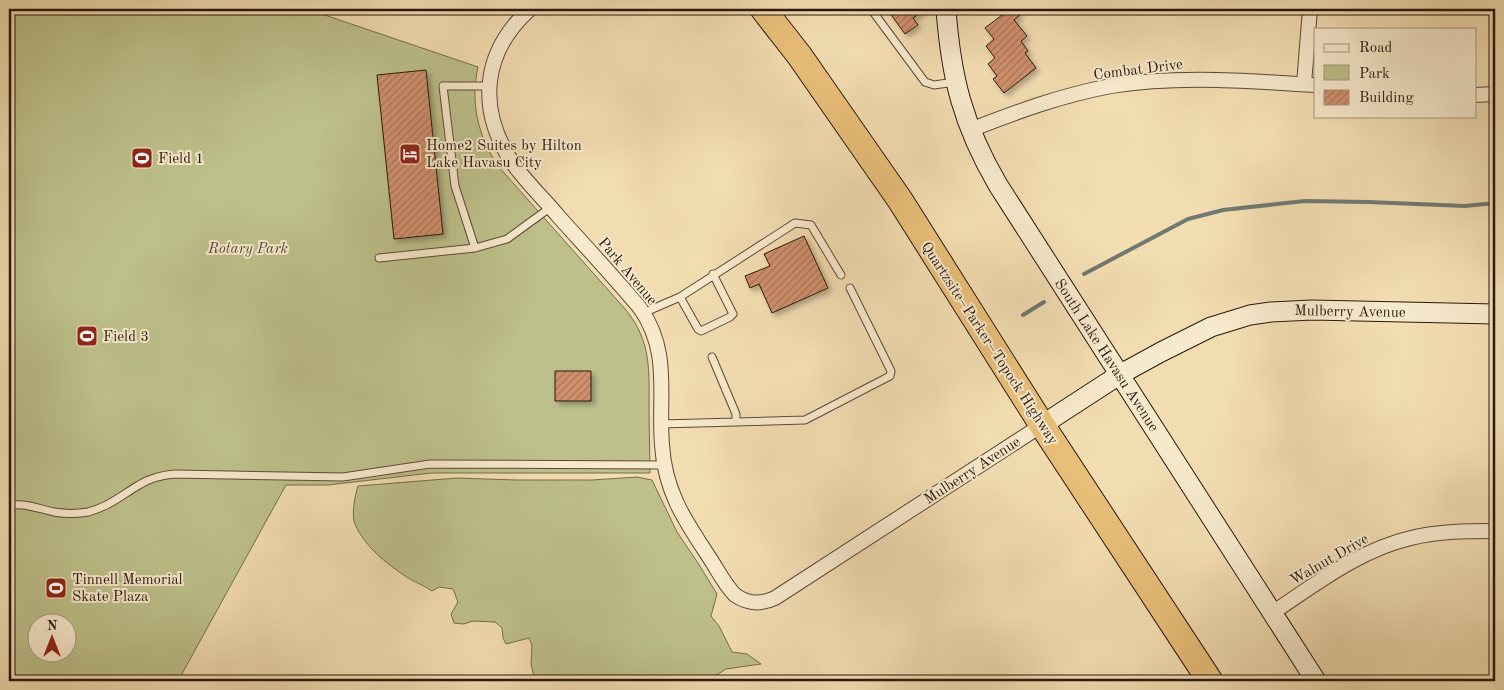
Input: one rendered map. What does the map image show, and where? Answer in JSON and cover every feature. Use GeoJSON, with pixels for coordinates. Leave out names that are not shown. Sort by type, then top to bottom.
{"type":"FeatureCollection","features":[{"type":"Feature","properties":{"kind":"highway","name":"Quartzsite–Parker–Topock Highway"},"geometry":{"type":"LineString","coordinates":[[763,9],[799,55],[900,200],[1042,425],[1210,681]]}},
{"type":"Feature","properties":{"kind":"main road","name":"South Lake Havasu Avenue"},"geometry":{"type":"LineString","coordinates":[[946,9],[950,55],[955,82],[962,109],[984,161],[1316,681]]}},
{"type":"Feature","properties":{"kind":"main road","name":"Mulberry Avenue"},"geometry":{"type":"LineString","coordinates":[[1042,425],[1119,375],[1192,336],[1211,327],[1250,315],[1312,310],[1495,314]]}},
{"type":"Feature","properties":{"kind":"street","name":"Park Avenue"},"geometry":{"type":"LineString","coordinates":[[530,9],[515,23],[503,40],[491,70],[489,86],[490,108],[494,127],[513,165],[643,312],[652,329],[660,352],[661,424],[664,465],[670,487],[681,514],[731,590],[742,600],[753,603],[775,598]]}},
{"type":"Feature","properties":{"kind":"street"},"geometry":{"type":"LineString","coordinates":[[1310,9],[1310,85]]}},
{"type":"Feature","properties":{"kind":"street","name":"Combat Drive"},"geometry":{"type":"LineString","coordinates":[[970,130],[1036,105],[1074,94],[1150,81],[1228,79],[1310,85]]}},
{"type":"Feature","properties":{"kind":"street"},"geometry":{"type":"LineString","coordinates":[[1476,95],[1495,94]]}},
{"type":"Feature","properties":{"kind":"street","name":"Mulberry Avenue"},"geometry":{"type":"LineString","coordinates":[[775,598],[1042,425]]}},
{"type":"Feature","properties":{"kind":"street","name":"Walnut Drive"},"geometry":{"type":"LineString","coordinates":[[1272,613],[1358,558],[1392,543],[1446,532],[1495,531]]}},
{"type":"Feature","properties":{"kind":"lane"},"geometry":{"type":"LineString","coordinates":[[871,9],[924,81],[934,85],[955,82]]}},
{"type":"Feature","properties":{"kind":"lane"},"geometry":{"type":"LineString","coordinates":[[476,248],[455,186],[443,86],[489,86]]}},
{"type":"Feature","properties":{"kind":"lane"},"geometry":{"type":"LineString","coordinates":[[379,258],[476,248],[507,239],[551,207]]}},
{"type":"Feature","properties":{"kind":"lane"},"geometry":{"type":"LineString","coordinates":[[643,312],[680,297],[795,223],[810,225],[841,275]]}},
{"type":"Feature","properties":{"kind":"lane"},"geometry":{"type":"LineString","coordinates":[[680,297],[698,329],[702,331],[730,317],[733,314],[713,274]]}},
{"type":"Feature","properties":{"kind":"lane"},"geometry":{"type":"LineString","coordinates":[[661,424],[805,420],[890,376],[891,372],[850,288]]}},
{"type":"Feature","properties":{"kind":"lane"},"geometry":{"type":"LineString","coordinates":[[712,357],[736,414],[736,422]]}},
{"type":"Feature","properties":{"kind":"lane"},"geometry":{"type":"LineString","coordinates":[[9,506],[26,505],[60,513],[88,512],[108,505],[150,479],[175,474],[343,477],[430,464],[664,465]]}},
{"type":"Feature","properties":{"kind":"green space","name":"Rotary Park"},"geometry":{"type":"Polygon","coordinates":[[[9,9],[310,10],[478,67],[475,93],[476,106],[481,131],[491,155],[498,166],[626,310],[641,334],[645,346],[649,370],[650,473],[431,473],[328,485],[286,485],[178,681],[9,681],[9,9]]]}},
{"type":"Feature","properties":{"kind":"green space"},"geometry":{"type":"Polygon","coordinates":[[[637,477],[652,480],[677,532],[717,594],[711,616],[719,626],[732,652],[747,654],[761,664],[726,669],[707,681],[535,681],[531,664],[532,645],[529,638],[506,644],[502,628],[495,622],[473,621],[464,624],[454,623],[451,614],[458,602],[453,589],[439,587],[432,591],[405,576],[383,560],[364,540],[355,524],[353,516],[358,486],[457,478],[592,480],[637,477]]]}},
{"type":"Feature","properties":{"kind":"building"},"geometry":{"type":"Polygon","coordinates":[[[887,9],[926,9],[913,18],[918,25],[905,34],[887,9]]]}},
{"type":"Feature","properties":{"kind":"building"},"geometry":{"type":"Polygon","coordinates":[[[1010,9],[1015,9],[1020,15],[1014,20],[1027,36],[1021,41],[1028,51],[1025,53],[1036,68],[1004,93],[993,79],[997,76],[988,64],[995,58],[986,46],[994,39],[985,28],[1010,9]]]}},
{"type":"Feature","properties":{"kind":"building","name":"Home2 Suites by Hilton Lake Havasu City"},"geometry":{"type":"Polygon","coordinates":[[[426,70],[443,234],[394,239],[377,75],[426,70]]]}},
{"type":"Feature","properties":{"kind":"building"},"geometry":{"type":"Polygon","coordinates":[[[804,236],[828,288],[772,313],[759,284],[750,288],[745,276],[770,266],[764,254],[804,236]]]}},
{"type":"Feature","properties":{"kind":"building"},"geometry":{"type":"Polygon","coordinates":[[[555,371],[591,371],[591,401],[555,401],[555,371]]]}},
{"type":"Feature","properties":{"kind":"waterway"},"geometry":{"type":"LineString","coordinates":[[1084,274],[1188,219],[1223,210],[1305,201],[1465,206],[1495,203]]}},
{"type":"Feature","properties":{"kind":"waterway"},"geometry":{"type":"LineString","coordinates":[[1023,315],[1044,302]]}},
{"type":"Feature","properties":{"kind":"place","name":"Home2 Suites by Hilton Lake Havasu City"},"geometry":{"type":"Point","coordinates":[410,154]}},
{"type":"Feature","properties":{"kind":"place","name":"Field 1"},"geometry":{"type":"Point","coordinates":[142,158]}},
{"type":"Feature","properties":{"kind":"place","name":"Field 3"},"geometry":{"type":"Point","coordinates":[87,336]}},
{"type":"Feature","properties":{"kind":"place","name":"Tinnell Memorial Skate Plaza"},"geometry":{"type":"Point","coordinates":[56,588]}}]}
